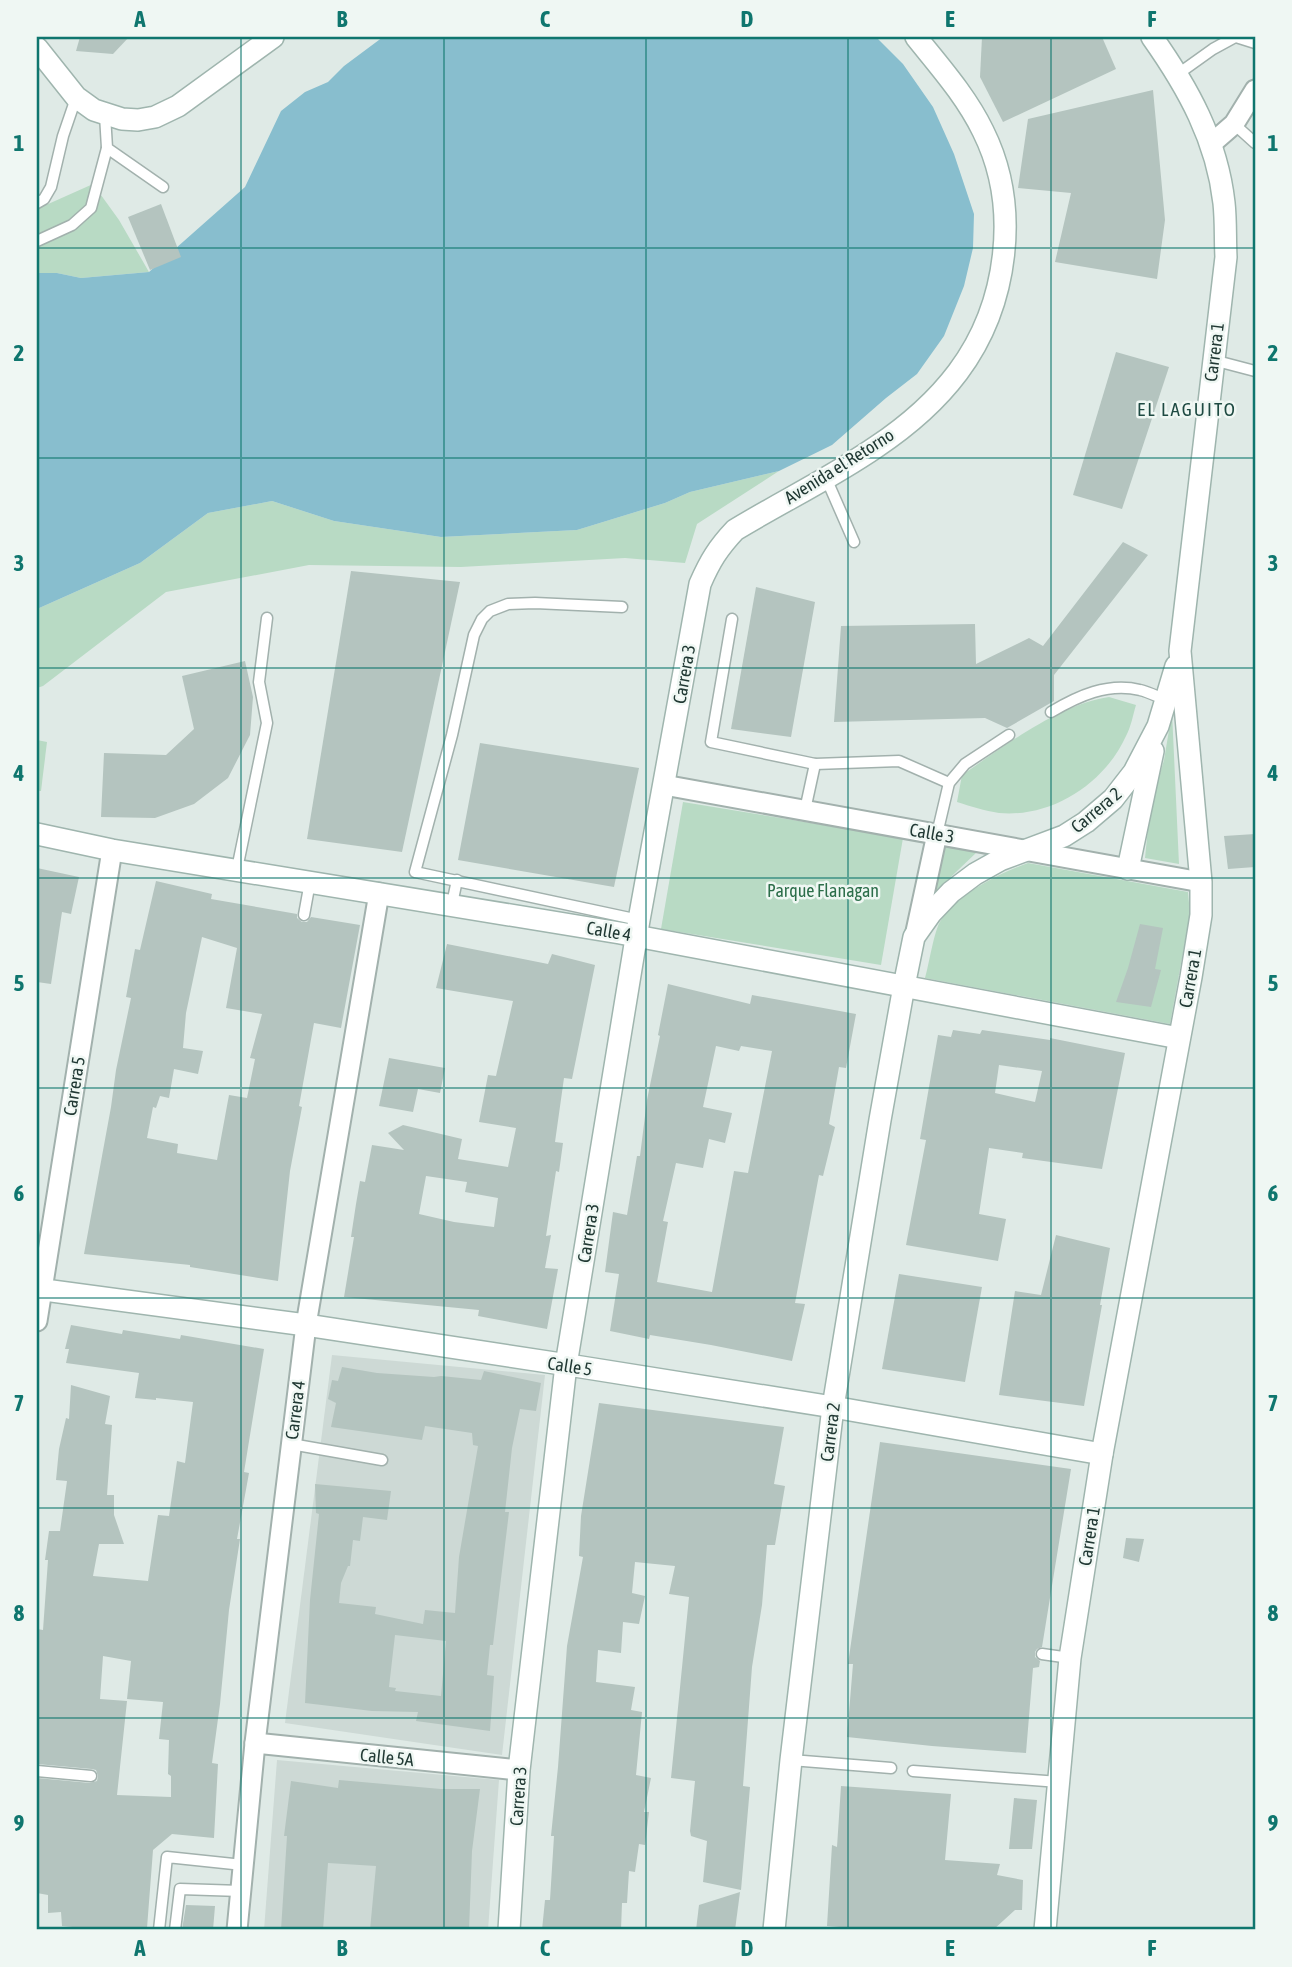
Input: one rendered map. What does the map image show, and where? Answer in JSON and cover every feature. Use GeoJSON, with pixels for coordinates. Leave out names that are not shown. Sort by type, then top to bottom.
{"type":"FeatureCollection","features":[{"type":"Feature","properties":{"kind":"main road"},"geometry":{"type":"LineString","coordinates":[[37,48],[76,97],[93,110],[122,120],[138,120],[155,117],[178,106],[273,37]]}},
{"type":"Feature","properties":{"kind":"main road","name":"Avenida el Retorno"},"geometry":{"type":"LineString","coordinates":[[720,546],[735,530],[878,446],[937,396],[958,372],[989,317],[1004,257],[1003,194],[996,163],[970,106],[916,37]]}},
{"type":"Feature","properties":{"kind":"main road","name":"Carrera 1"},"geometry":{"type":"LineString","coordinates":[[1045,1930],[1070,1658],[1102,1454],[1201,915],[1201,882],[1180,651],[1226,257],[1224,205],[1211,144],[1197,109],[1178,74],[1152,37]]}},
{"type":"Feature","properties":{"kind":"main road","name":"Carrera 3"},"geometry":{"type":"LineString","coordinates":[[509,1930],[519,1770],[566,1365],[638,928],[700,584],[710,559],[720,546]]}},
{"type":"Feature","properties":{"kind":"main road","name":"Carrera 2"},"geometry":{"type":"LineString","coordinates":[[774,1930],[791,1760],[833,1406],[914,937],[931,913],[967,880],[1000,860],[1063,836],[1104,808],[1134,772],[1158,726],[1180,651]]}},
{"type":"Feature","properties":{"kind":"main road"},"geometry":{"type":"LineString","coordinates":[[1128,869],[1158,726]]}},
{"type":"Feature","properties":{"kind":"main road","name":"Calle 4"},"geometry":{"type":"LineString","coordinates":[[37,834],[112,850],[379,893],[638,928],[904,986],[1179,1038]]}},
{"type":"Feature","properties":{"kind":"main road","name":"Calle 5"},"geometry":{"type":"LineString","coordinates":[[39,1290],[306,1325],[833,1406],[1102,1454]]}},
{"type":"Feature","properties":{"kind":"street"},"geometry":{"type":"LineString","coordinates":[[1211,144],[1234,124],[1255,90]]}},
{"type":"Feature","properties":{"kind":"street","name":"Calle 3"},"geometry":{"type":"LineString","coordinates":[[664,785],[1201,882]]}},
{"type":"Feature","properties":{"kind":"street","name":"Carrera 2"},"geometry":{"type":"LineString","coordinates":[[914,937],[937,834]]}},
{"type":"Feature","properties":{"kind":"street","name":"Carrera 5"},"geometry":{"type":"LineString","coordinates":[[37,1321],[39,1290],[112,850]]}},
{"type":"Feature","properties":{"kind":"street","name":"Carrera 4"},"geometry":{"type":"LineString","coordinates":[[237,1930],[255,1744],[306,1325],[379,893]]}},
{"type":"Feature","properties":{"kind":"street","name":"Calle 5A"},"geometry":{"type":"LineString","coordinates":[[255,1744],[519,1770]]}},
{"type":"Feature","properties":{"kind":"lane"},"geometry":{"type":"LineString","coordinates":[[1178,74],[1213,48],[1236,37],[1255,43]]}},
{"type":"Feature","properties":{"kind":"lane"},"geometry":{"type":"LineString","coordinates":[[37,203],[44,199],[51,187],[76,97]]}},
{"type":"Feature","properties":{"kind":"lane"},"geometry":{"type":"LineString","coordinates":[[37,240],[72,225],[91,208],[107,148],[106,116]]}},
{"type":"Feature","properties":{"kind":"lane"},"geometry":{"type":"LineString","coordinates":[[1234,124],[1255,143]]}},
{"type":"Feature","properties":{"kind":"lane"},"geometry":{"type":"LineString","coordinates":[[107,148],[163,187]]}},
{"type":"Feature","properties":{"kind":"lane"},"geometry":{"type":"LineString","coordinates":[[1213,359],[1255,371]]}},
{"type":"Feature","properties":{"kind":"lane"},"geometry":{"type":"LineString","coordinates":[[825,478],[854,542]]}},
{"type":"Feature","properties":{"kind":"lane"},"geometry":{"type":"LineString","coordinates":[[622,607],[508,604],[490,611],[482,619],[474,635],[452,735],[415,872],[457,880],[638,928]]}},
{"type":"Feature","properties":{"kind":"lane"},"geometry":{"type":"LineString","coordinates":[[237,869],[267,723],[259,682],[267,618]]}},
{"type":"Feature","properties":{"kind":"lane"},"geometry":{"type":"LineString","coordinates":[[732,619],[710,742],[815,764],[899,761],[949,783]]}},
{"type":"Feature","properties":{"kind":"lane"},"geometry":{"type":"LineString","coordinates":[[1051,712],[1079,696],[1108,688],[1138,690],[1167,700]]}},
{"type":"Feature","properties":{"kind":"lane"},"geometry":{"type":"LineString","coordinates":[[937,834],[949,783],[965,764],[1009,735]]}},
{"type":"Feature","properties":{"kind":"lane"},"geometry":{"type":"LineString","coordinates":[[805,810],[815,764]]}},
{"type":"Feature","properties":{"kind":"lane"},"geometry":{"type":"LineString","coordinates":[[452,904],[457,880]]}},
{"type":"Feature","properties":{"kind":"lane"},"geometry":{"type":"LineString","coordinates":[[304,915],[310,882]]}},
{"type":"Feature","properties":{"kind":"lane"},"geometry":{"type":"LineString","coordinates":[[291,1444],[382,1460]]}},
{"type":"Feature","properties":{"kind":"lane"},"geometry":{"type":"LineString","coordinates":[[1042,1654],[1070,1658]]}},
{"type":"Feature","properties":{"kind":"lane"},"geometry":{"type":"LineString","coordinates":[[791,1760],[891,1769]]}},
{"type":"Feature","properties":{"kind":"lane"},"geometry":{"type":"LineString","coordinates":[[37,1771],[91,1776]]}},
{"type":"Feature","properties":{"kind":"lane"},"geometry":{"type":"LineString","coordinates":[[913,1771],[1059,1782]]}},
{"type":"Feature","properties":{"kind":"lane"},"geometry":{"type":"LineString","coordinates":[[159,1930],[167,1857],[243,1865]]}},
{"type":"Feature","properties":{"kind":"lane"},"geometry":{"type":"LineString","coordinates":[[175,1930],[180,1889],[241,1891]]}},
{"type":"Feature","properties":{"kind":"shaded area"},"geometry":{"type":"Polygon","coordinates":[[[332,1355],[545,1375],[502,1755],[285,1723],[332,1355]]]}},
{"type":"Feature","properties":{"kind":"shaded area"},"geometry":{"type":"Polygon","coordinates":[[[277,1760],[499,1780],[488,1930],[264,1930],[277,1760]]]}},
{"type":"Feature","properties":{"kind":"green space"},"geometry":{"type":"Polygon","coordinates":[[[93,184],[119,220],[149,272],[81,278],[57,273],[37,273],[37,209],[93,184]]]}},
{"type":"Feature","properties":{"kind":"green space"},"geometry":{"type":"Polygon","coordinates":[[[779,471],[697,524],[685,563],[625,558],[461,567],[309,565],[166,592],[37,688],[37,609],[140,563],[208,513],[272,501],[334,521],[441,537],[577,530],[665,503],[690,492],[779,471]]]}},
{"type":"Feature","properties":{"kind":"green space"},"geometry":{"type":"Polygon","coordinates":[[[1109,697],[1136,705],[1129,729],[1105,769],[1074,794],[1038,810],[1019,813],[999,813],[957,802],[962,775],[995,752],[1051,717],[1090,701],[1109,697]]]}},
{"type":"Feature","properties":{"kind":"green space"},"geometry":{"type":"Polygon","coordinates":[[[1172,712],[1179,864],[1145,858],[1150,808],[1164,760],[1172,712]]]}},
{"type":"Feature","properties":{"kind":"green space"},"geometry":{"type":"Polygon","coordinates":[[[37,740],[47,742],[41,791],[37,791],[37,740]]]}},
{"type":"Feature","properties":{"kind":"green space","name":"Parque Flanagan"},"geometry":{"type":"Polygon","coordinates":[[[683,802],[903,838],[881,965],[661,929],[683,802]]]}},
{"type":"Feature","properties":{"kind":"green space"},"geometry":{"type":"Polygon","coordinates":[[[943,843],[978,851],[932,895],[943,843]]]}},
{"type":"Feature","properties":{"kind":"green space"},"geometry":{"type":"Polygon","coordinates":[[[1028,863],[1188,892],[1190,914],[1170,1024],[925,978],[936,931],[949,910],[980,886],[1028,863]]]}},
{"type":"Feature","properties":{"kind":"water"},"geometry":{"type":"Polygon","coordinates":[[[383,37],[876,37],[903,64],[933,107],[954,154],[974,214],[973,248],[964,286],[944,336],[917,374],[832,445],[779,471],[690,492],[665,503],[577,530],[441,537],[334,521],[272,501],[208,513],[140,563],[37,609],[37,273],[57,273],[81,278],[149,272],[245,187],[281,111],[305,92],[328,82],[344,66],[383,37]]]}},
{"type":"Feature","properties":{"kind":"building"},"geometry":{"type":"Polygon","coordinates":[[[80,37],[129,37],[113,54],[76,51],[80,37]]]}},
{"type":"Feature","properties":{"kind":"building"},"geometry":{"type":"Polygon","coordinates":[[[982,37],[1102,37],[1116,69],[1003,122],[980,77],[982,37]]]}},
{"type":"Feature","properties":{"kind":"building"},"geometry":{"type":"Polygon","coordinates":[[[1153,90],[1165,220],[1157,279],[1055,262],[1071,193],[1018,188],[1028,119],[1153,90]]]}},
{"type":"Feature","properties":{"kind":"building"},"geometry":{"type":"Polygon","coordinates":[[[161,204],[181,257],[150,270],[128,217],[161,204]]]}},
{"type":"Feature","properties":{"kind":"building"},"geometry":{"type":"Polygon","coordinates":[[[1116,352],[1169,367],[1122,509],[1073,495],[1116,352]]]}},
{"type":"Feature","properties":{"kind":"building"},"geometry":{"type":"Polygon","coordinates":[[[1123,542],[1148,555],[1054,675],[1054,701],[1007,728],[985,718],[834,722],[841,626],[975,624],[976,664],[1029,638],[1043,646],[1123,542]]]}},
{"type":"Feature","properties":{"kind":"building"},"geometry":{"type":"Polygon","coordinates":[[[351,571],[460,582],[402,852],[307,839],[351,571]]]}},
{"type":"Feature","properties":{"kind":"building"},"geometry":{"type":"Polygon","coordinates":[[[756,587],[815,602],[791,737],[731,729],[756,587]]]}},
{"type":"Feature","properties":{"kind":"building"},"geometry":{"type":"Polygon","coordinates":[[[245,661],[253,697],[250,735],[228,778],[194,804],[155,818],[101,817],[104,753],[166,755],[194,729],[182,676],[245,661]]]}},
{"type":"Feature","properties":{"kind":"building"},"geometry":{"type":"Polygon","coordinates":[[[480,743],[639,768],[614,887],[458,860],[480,743]]]}},
{"type":"Feature","properties":{"kind":"building"},"geometry":{"type":"Polygon","coordinates":[[[1255,834],[1255,867],[1228,869],[1224,836],[1255,834]]]}},
{"type":"Feature","properties":{"kind":"building"},"geometry":{"type":"Polygon","coordinates":[[[37,868],[79,877],[71,914],[62,912],[51,984],[37,982],[37,868]]]}},
{"type":"Feature","properties":{"kind":"building"},"geometry":{"type":"Polygon","coordinates":[[[156,881],[212,894],[211,899],[297,914],[297,918],[302,922],[307,922],[311,917],[360,925],[341,1028],[314,1023],[299,1106],[302,1107],[290,1171],[278,1281],[190,1265],[84,1254],[131,998],[126,997],[135,949],[140,950],[156,881]],[[202,937],[186,1013],[183,1048],[203,1051],[198,1074],[174,1069],[169,1098],[160,1096],[156,1108],[153,1107],[147,1138],[178,1144],[177,1153],[217,1160],[229,1095],[247,1098],[255,1059],[250,1058],[262,1014],[226,1008],[237,948],[202,937]]]}},
{"type":"Feature","properties":{"kind":"building"},"geometry":{"type":"Polygon","coordinates":[[[1140,924],[1163,928],[1155,969],[1161,970],[1151,1007],[1116,1002],[1140,924]]]}},
{"type":"Feature","properties":{"kind":"building"},"geometry":{"type":"Polygon","coordinates":[[[447,944],[548,964],[552,954],[595,965],[572,1079],[564,1078],[555,1142],[563,1143],[546,1236],[551,1235],[545,1268],[558,1269],[547,1329],[478,1316],[479,1310],[344,1297],[360,1181],[365,1182],[372,1145],[404,1150],[388,1133],[403,1125],[462,1139],[458,1159],[508,1167],[516,1128],[479,1122],[488,1075],[496,1076],[513,1001],[436,988],[447,944]],[[426,1176],[419,1214],[494,1227],[498,1198],[465,1192],[467,1182],[426,1176]]]}},
{"type":"Feature","properties":{"kind":"building"},"geometry":{"type":"Polygon","coordinates":[[[668,984],[750,1004],[752,995],[856,1014],[846,1068],[839,1067],[829,1124],[835,1127],[823,1176],[819,1175],[795,1303],[805,1304],[792,1361],[711,1345],[650,1335],[649,1339],[610,1331],[619,1274],[605,1272],[613,1212],[627,1215],[637,1156],[640,1156],[647,1100],[660,1036],[658,1035],[668,984]],[[716,1046],[703,1107],[732,1113],[725,1143],[709,1139],[703,1168],[676,1163],[663,1221],[668,1222],[657,1282],[712,1292],[734,1171],[748,1173],[772,1051],[741,1046],[739,1051],[716,1046]]]}},
{"type":"Feature","properties":{"kind":"building"},"geometry":{"type":"Polygon","coordinates":[[[953,1030],[980,1034],[982,1030],[1050,1038],[1125,1053],[1102,1169],[1022,1158],[1023,1153],[989,1148],[979,1214],[1006,1219],[998,1261],[906,1245],[926,1140],[920,1139],[938,1035],[951,1037],[953,1030]],[[999,1065],[995,1093],[1035,1102],[1042,1071],[999,1065]]]}},
{"type":"Feature","properties":{"kind":"building"},"geometry":{"type":"Polygon","coordinates":[[[389,1058],[445,1068],[440,1093],[418,1089],[413,1112],[379,1106],[389,1058]]]}},
{"type":"Feature","properties":{"kind":"building"},"geometry":{"type":"Polygon","coordinates":[[[1056,1235],[1110,1248],[1084,1406],[999,1395],[1015,1291],[1041,1295],[1056,1235]]]}},
{"type":"Feature","properties":{"kind":"building"},"geometry":{"type":"Polygon","coordinates":[[[899,1274],[982,1287],[965,1382],[882,1369],[899,1274]]]}},
{"type":"Feature","properties":{"kind":"building"},"geometry":{"type":"Polygon","coordinates":[[[71,1325],[122,1334],[123,1330],[180,1339],[181,1335],[264,1349],[244,1472],[249,1473],[237,1539],[240,1539],[229,1610],[212,1763],[218,1764],[214,1838],[172,1834],[153,1850],[147,1928],[140,1930],[62,1926],[61,1912],[48,1913],[48,1895],[37,1893],[37,1778],[90,1783],[97,1781],[98,1776],[96,1770],[92,1769],[37,1764],[37,1629],[43,1630],[48,1560],[45,1560],[49,1531],[60,1531],[67,1481],[56,1480],[59,1449],[66,1418],[69,1419],[71,1385],[110,1396],[105,1424],[112,1425],[107,1495],[114,1495],[114,1515],[124,1544],[99,1544],[93,1576],[148,1581],[158,1515],[169,1516],[177,1461],[185,1463],[193,1402],[135,1398],[139,1373],[66,1363],[69,1349],[65,1349],[71,1325]],[[103,1656],[100,1699],[127,1701],[117,1795],[171,1797],[171,1776],[168,1774],[169,1740],[159,1739],[163,1702],[127,1699],[131,1661],[103,1656]]]}},
{"type":"Feature","properties":{"kind":"building"},"geometry":{"type":"Polygon","coordinates":[[[342,1367],[377,1373],[481,1380],[484,1371],[541,1383],[536,1411],[520,1409],[512,1448],[505,1512],[509,1512],[487,1675],[494,1676],[490,1731],[416,1721],[418,1712],[372,1711],[305,1703],[310,1600],[319,1514],[316,1513],[315,1484],[391,1491],[387,1520],[363,1517],[360,1541],[353,1540],[350,1566],[341,1583],[339,1603],[376,1607],[375,1614],[423,1624],[425,1610],[455,1613],[459,1557],[478,1446],[473,1445],[472,1433],[425,1426],[422,1440],[331,1427],[336,1403],[328,1399],[332,1380],[338,1381],[342,1367]],[[395,1635],[389,1687],[396,1688],[395,1691],[441,1696],[446,1641],[395,1635]]]}},
{"type":"Feature","properties":{"kind":"building"},"geometry":{"type":"Polygon","coordinates":[[[599,1403],[784,1427],[774,1484],[785,1486],[775,1545],[767,1545],[762,1605],[752,1667],[743,1786],[750,1787],[741,1890],[703,1882],[707,1841],[691,1836],[690,1831],[695,1781],[671,1778],[689,1597],[669,1594],[675,1566],[635,1562],[632,1593],[645,1596],[639,1624],[623,1622],[621,1653],[598,1650],[596,1682],[635,1687],[631,1710],[642,1712],[636,1775],[651,1778],[644,1812],[649,1812],[645,1845],[639,1844],[635,1872],[629,1871],[627,1903],[622,1903],[621,1930],[542,1930],[545,1900],[550,1900],[554,1836],[551,1836],[567,1646],[583,1557],[579,1556],[581,1516],[599,1403]]]}},
{"type":"Feature","properties":{"kind":"building"},"geometry":{"type":"Polygon","coordinates":[[[880,1442],[1071,1469],[1042,1647],[1035,1652],[1035,1657],[1040,1661],[1039,1667],[1033,1668],[1026,1753],[847,1737],[853,1664],[848,1664],[880,1442]]]}},
{"type":"Feature","properties":{"kind":"building"},"geometry":{"type":"Polygon","coordinates":[[[1126,1538],[1144,1539],[1139,1562],[1123,1558],[1126,1538]]]}},
{"type":"Feature","properties":{"kind":"building"},"geometry":{"type":"Polygon","coordinates":[[[339,1780],[441,1789],[480,1789],[472,1851],[469,1930],[370,1930],[376,1866],[328,1863],[323,1930],[281,1930],[287,1836],[284,1836],[291,1781],[338,1788],[339,1780]]]}},
{"type":"Feature","properties":{"kind":"building"},"geometry":{"type":"Polygon","coordinates":[[[841,1786],[951,1794],[945,1860],[1000,1864],[997,1875],[1023,1880],[1022,1910],[1015,1910],[993,1930],[876,1930],[827,1926],[832,1845],[837,1847],[841,1786]]]}},
{"type":"Feature","properties":{"kind":"building"},"geometry":{"type":"Polygon","coordinates":[[[1014,1798],[1037,1800],[1032,1849],[1009,1849],[1014,1798]]]}},
{"type":"Feature","properties":{"kind":"building"},"geometry":{"type":"Polygon","coordinates":[[[740,1892],[735,1930],[696,1930],[699,1905],[740,1892]]]}},
{"type":"Feature","properties":{"kind":"building"},"geometry":{"type":"Polygon","coordinates":[[[186,1905],[215,1906],[213,1930],[182,1930],[186,1905]]]}},
{"type":"Feature","properties":{"kind":"district","name":"EL LAGUITO"},"geometry":{"type":"Point","coordinates":[1187,409]}}]}
